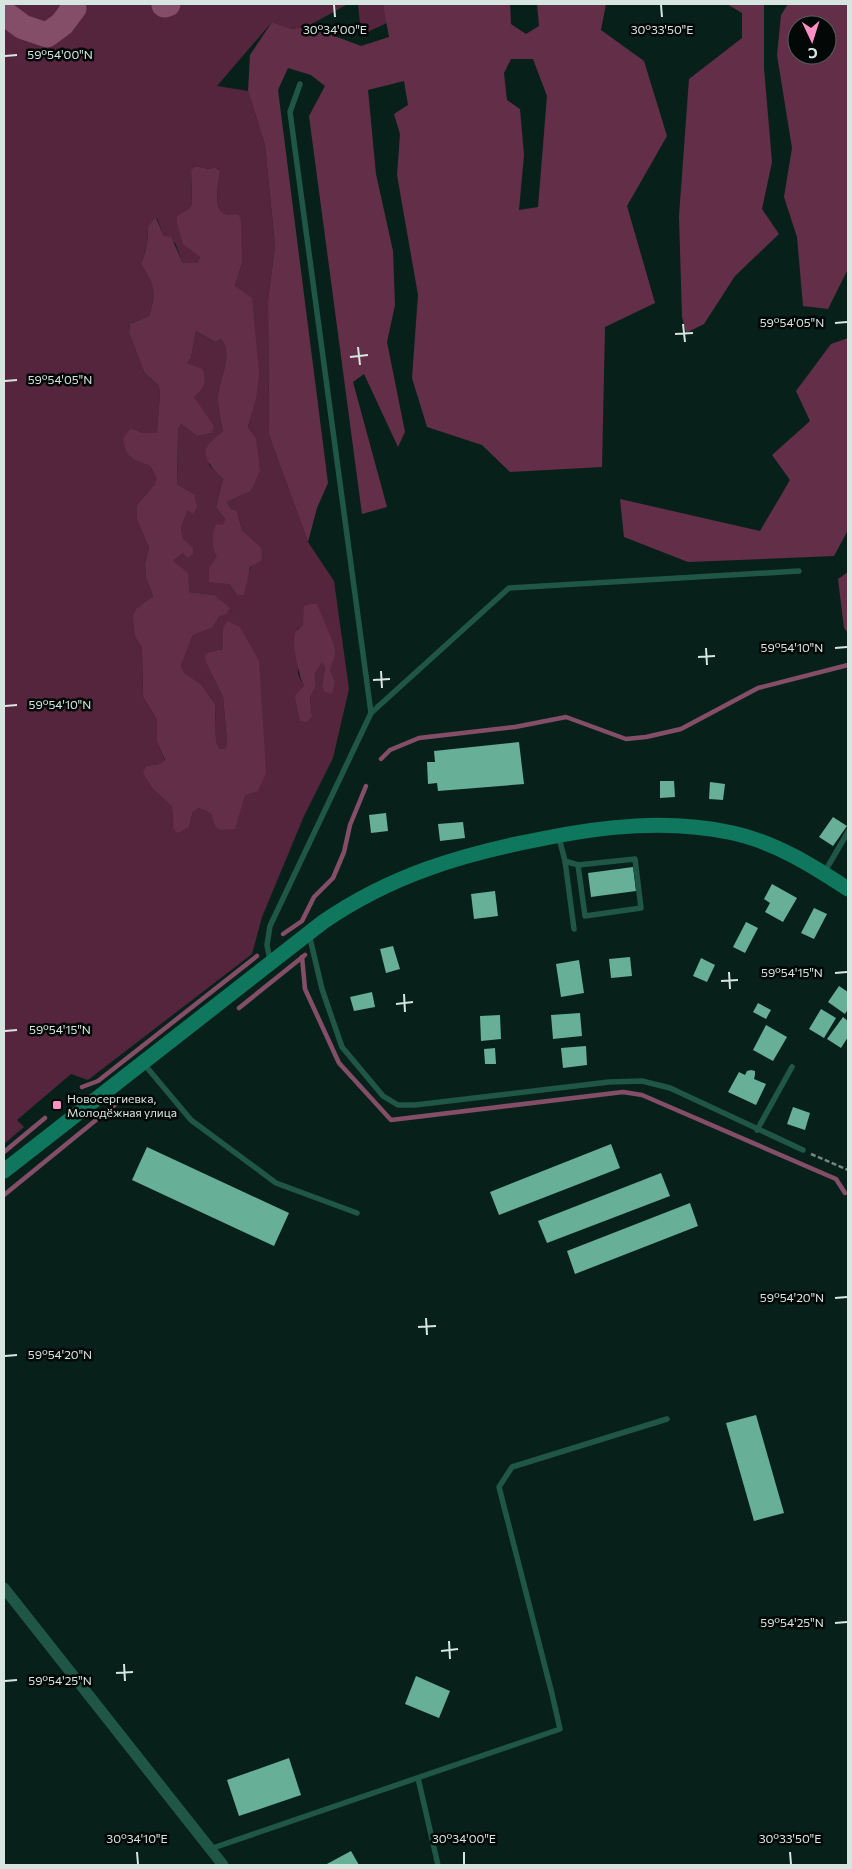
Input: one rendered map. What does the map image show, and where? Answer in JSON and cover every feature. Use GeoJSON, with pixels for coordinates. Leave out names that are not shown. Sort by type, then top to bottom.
{"type":"FeatureCollection","features":[{"type":"Feature","properties":{"kind":"street"},"geometry":{"type":"LineString","coordinates":[[4,1171],[174,1036],[308,933],[348,905],[403,877],[467,855],[558,835],[611,827],[644,825],[704,828],[734,833],[762,842],[824,873],[848,889]]}},
{"type":"Feature","properties":{"kind":"street"},"geometry":{"type":"LineString","coordinates":[[4,1588],[223,1865]]}},
{"type":"Feature","properties":{"kind":"lane"},"geometry":{"type":"LineString","coordinates":[[300,84],[290,112],[371,713]]}},
{"type":"Feature","properties":{"kind":"lane"},"geometry":{"type":"LineString","coordinates":[[271,962],[267,945],[270,926],[371,713],[509,588],[799,571]]}},
{"type":"Feature","properties":{"kind":"lane"},"geometry":{"type":"LineString","coordinates":[[824,873],[848,832]]}},
{"type":"Feature","properties":{"kind":"lane"},"geometry":{"type":"LineString","coordinates":[[558,835],[565,861],[574,929]]}},
{"type":"Feature","properties":{"kind":"lane"},"geometry":{"type":"LineString","coordinates":[[565,861],[578,865],[635,859],[641,908],[585,916],[578,865]]}},
{"type":"Feature","properties":{"kind":"lane"},"geometry":{"type":"LineString","coordinates":[[308,933],[322,989],[342,1047],[382,1096],[398,1105],[415,1105],[609,1082],[642,1080],[670,1088],[803,1150]]}},
{"type":"Feature","properties":{"kind":"lane"},"geometry":{"type":"LineString","coordinates":[[142,1062],[191,1120],[276,1183],[357,1213]]}},
{"type":"Feature","properties":{"kind":"lane"},"geometry":{"type":"LineString","coordinates":[[757,1130],[792,1066]]}},
{"type":"Feature","properties":{"kind":"lane"},"geometry":{"type":"LineString","coordinates":[[210,1849],[560,1729],[499,1487],[512,1467],[667,1419]]}},
{"type":"Feature","properties":{"kind":"lane"},"geometry":{"type":"LineString","coordinates":[[418,1778],[438,1865]]}},
{"type":"Feature","properties":{"kind":"path"},"geometry":{"type":"LineString","coordinates":[[803,1150],[847,1171]]}},
{"type":"Feature","properties":{"kind":"shaded area"},"geometry":{"type":"Polygon","coordinates":[[[4,4],[348,4],[308,26],[292,29],[272,22],[217,86],[248,91],[265,145],[275,246],[268,300],[269,435],[308,542],[334,581],[349,689],[333,758],[304,816],[262,917],[252,954],[88,1080],[71,1074],[17,1120],[24,1127],[4,1144],[4,4]],[[195,166],[191,170],[192,203],[189,209],[200,257],[197,263],[183,263],[175,243],[164,236],[157,218],[150,224],[141,264],[150,278],[154,289],[153,300],[149,316],[130,324],[129,331],[144,372],[158,385],[160,392],[157,434],[143,433],[131,428],[130,457],[150,466],[156,477],[155,484],[137,505],[137,520],[149,548],[145,564],[146,578],[153,596],[137,608],[142,647],[143,697],[157,720],[157,742],[165,761],[160,764],[146,766],[152,788],[172,807],[173,827],[189,827],[193,812],[199,808],[211,814],[215,827],[235,829],[223,628],[223,649],[209,652],[206,663],[223,697],[227,748],[220,749],[216,742],[215,704],[201,684],[183,673],[181,666],[193,635],[212,628],[220,616],[214,595],[189,592],[173,561],[183,553],[181,528],[194,494],[177,484],[178,430],[181,424],[197,436],[212,433],[194,397],[187,363],[191,358],[196,331],[215,342],[221,339],[225,346],[226,361],[218,392],[219,412],[223,431],[208,446],[209,465],[223,479],[216,507],[225,519],[217,557],[229,584],[237,595],[261,547],[242,530],[237,511],[230,508],[227,502],[251,491],[256,438],[248,427],[256,400],[235,286],[242,263],[238,214],[225,214],[219,207],[217,195],[220,171],[215,167],[209,169],[195,166]],[[303,625],[297,629],[298,674],[304,686],[312,716],[310,698],[316,686],[315,673],[322,661],[325,667],[322,686],[335,681],[330,670],[335,657],[303,625]]]}},
{"type":"Feature","properties":{"kind":"shaded area"},"geometry":{"type":"Polygon","coordinates":[[[358,4],[383,4],[387,23],[361,35],[358,4]]]}},
{"type":"Feature","properties":{"kind":"shaded area"},"geometry":{"type":"Polygon","coordinates":[[[383,4],[510,4],[511,24],[526,34],[539,26],[537,4],[606,4],[601,30],[644,61],[667,136],[627,206],[655,303],[605,327],[602,467],[510,472],[482,445],[427,427],[412,378],[418,295],[397,175],[400,134],[394,114],[408,105],[404,81],[368,90],[376,174],[393,251],[395,305],[387,342],[405,432],[398,447],[364,374],[353,382],[387,507],[362,514],[309,116],[325,86],[311,75],[288,68],[278,90],[328,483],[317,508],[308,542],[269,435],[268,300],[275,246],[265,145],[248,91],[250,55],[272,22],[292,29],[308,26],[361,46],[389,37],[383,4]],[[511,59],[504,73],[507,100],[520,109],[524,155],[519,210],[538,207],[547,96],[533,59],[511,59]]]}},
{"type":"Feature","properties":{"kind":"shaded area"},"geometry":{"type":"Polygon","coordinates":[[[727,4],[764,4],[764,68],[772,162],[762,209],[779,234],[735,276],[704,324],[686,333],[682,317],[679,216],[689,79],[742,38],[742,13],[727,4]]]}},
{"type":"Feature","properties":{"kind":"shaded area"},"geometry":{"type":"Polygon","coordinates":[[[788,4],[848,4],[848,272],[828,309],[803,306],[797,237],[784,197],[792,148],[777,55],[781,15],[788,4]]]}},
{"type":"Feature","properties":{"kind":"shaded area"},"geometry":{"type":"Polygon","coordinates":[[[195,166],[209,169],[215,167],[220,171],[217,195],[219,207],[225,214],[238,214],[241,220],[242,263],[235,286],[252,298],[259,374],[256,400],[248,427],[256,438],[260,471],[251,491],[227,502],[230,508],[237,511],[242,530],[261,547],[262,560],[250,567],[244,595],[237,595],[229,584],[209,582],[209,568],[217,557],[213,541],[214,528],[216,524],[223,525],[225,519],[216,507],[223,479],[207,459],[206,450],[208,445],[223,431],[219,412],[218,392],[226,361],[226,353],[221,339],[215,342],[196,331],[191,358],[187,363],[202,369],[205,378],[204,385],[194,397],[214,426],[212,433],[197,436],[181,424],[178,430],[177,484],[194,494],[197,507],[193,514],[188,510],[181,528],[183,539],[193,548],[193,554],[187,558],[183,553],[173,561],[188,573],[189,592],[214,595],[230,608],[226,614],[220,616],[212,628],[193,635],[181,666],[184,673],[201,684],[215,704],[216,742],[220,749],[226,748],[223,697],[206,663],[205,656],[209,652],[223,649],[223,628],[227,621],[240,627],[259,661],[266,773],[258,791],[245,795],[235,829],[221,830],[215,827],[211,814],[199,808],[193,812],[189,827],[177,833],[173,827],[172,807],[152,788],[143,773],[146,766],[160,764],[165,760],[157,742],[157,720],[143,697],[142,647],[135,636],[133,615],[137,608],[153,596],[146,578],[145,564],[149,548],[137,520],[137,505],[155,484],[156,477],[150,466],[129,455],[123,439],[131,428],[143,433],[157,433],[160,392],[158,385],[144,372],[129,332],[130,324],[149,316],[153,300],[152,284],[141,264],[147,246],[148,227],[152,221],[156,218],[164,236],[171,237],[183,263],[197,263],[200,257],[183,244],[177,223],[177,216],[189,209],[192,203],[191,170],[195,166]]]}},
{"type":"Feature","properties":{"kind":"shaded area"},"geometry":{"type":"Polygon","coordinates":[[[848,338],[848,530],[834,556],[688,562],[624,537],[620,499],[760,531],[790,480],[772,455],[810,421],[796,391],[831,344],[848,338]]]}},
{"type":"Feature","properties":{"kind":"shaded area"},"geometry":{"type":"Polygon","coordinates":[[[848,572],[848,633],[844,628],[838,579],[848,572]]]}},
{"type":"Feature","properties":{"kind":"shaded area"},"geometry":{"type":"Polygon","coordinates":[[[317,604],[334,645],[335,657],[330,670],[335,681],[332,694],[325,692],[322,686],[325,667],[322,662],[315,673],[316,686],[310,698],[312,716],[307,722],[300,721],[295,696],[304,686],[296,660],[294,639],[296,631],[303,625],[304,606],[317,604]]]}},
{"type":"Feature","properties":{"kind":"building"},"geometry":{"type":"Polygon","coordinates":[[[519,742],[524,784],[438,791],[437,783],[428,784],[427,762],[435,762],[434,751],[519,742]]]}},
{"type":"Feature","properties":{"kind":"building"},"geometry":{"type":"Polygon","coordinates":[[[660,781],[674,781],[675,797],[660,798],[660,781]]]}},
{"type":"Feature","properties":{"kind":"building"},"geometry":{"type":"Polygon","coordinates":[[[710,782],[725,784],[723,800],[709,799],[710,782]]]}},
{"type":"Feature","properties":{"kind":"building"},"geometry":{"type":"Polygon","coordinates":[[[386,813],[388,831],[371,833],[369,815],[386,813]]]}},
{"type":"Feature","properties":{"kind":"building"},"geometry":{"type":"Polygon","coordinates":[[[833,817],[847,826],[833,846],[819,837],[833,817]]]}},
{"type":"Feature","properties":{"kind":"building"},"geometry":{"type":"Polygon","coordinates":[[[463,822],[465,838],[440,841],[438,824],[463,822]]]}},
{"type":"Feature","properties":{"kind":"building"},"geometry":{"type":"Polygon","coordinates":[[[633,867],[636,891],[591,897],[588,873],[633,867]]]}},
{"type":"Feature","properties":{"kind":"building"},"geometry":{"type":"Polygon","coordinates":[[[772,884],[797,898],[783,922],[765,912],[770,903],[764,899],[772,884]]]}},
{"type":"Feature","properties":{"kind":"building"},"geometry":{"type":"Polygon","coordinates":[[[495,891],[498,916],[474,919],[471,894],[495,891]]]}},
{"type":"Feature","properties":{"kind":"building"},"geometry":{"type":"Polygon","coordinates":[[[814,908],[827,914],[814,939],[801,933],[814,908]]]}},
{"type":"Feature","properties":{"kind":"building"},"geometry":{"type":"Polygon","coordinates":[[[746,922],[758,928],[745,953],[733,947],[746,922]]]}},
{"type":"Feature","properties":{"kind":"building"},"geometry":{"type":"Polygon","coordinates":[[[393,946],[400,969],[386,973],[380,949],[393,946]]]}},
{"type":"Feature","properties":{"kind":"building"},"geometry":{"type":"Polygon","coordinates":[[[630,957],[632,976],[611,978],[609,959],[630,957]]]}},
{"type":"Feature","properties":{"kind":"building"},"geometry":{"type":"Polygon","coordinates":[[[701,958],[715,965],[707,982],[693,976],[701,958]]]}},
{"type":"Feature","properties":{"kind":"building"},"geometry":{"type":"Polygon","coordinates":[[[579,960],[584,993],[561,997],[556,964],[579,960]]]}},
{"type":"Feature","properties":{"kind":"building"},"geometry":{"type":"Polygon","coordinates":[[[839,986],[848,992],[848,1009],[845,1014],[828,1002],[839,986]]]}},
{"type":"Feature","properties":{"kind":"building"},"geometry":{"type":"Polygon","coordinates":[[[372,992],[375,1007],[354,1011],[350,997],[372,992]]]}},
{"type":"Feature","properties":{"kind":"building"},"geometry":{"type":"Polygon","coordinates":[[[758,1003],[771,1010],[766,1019],[753,1012],[758,1003]]]}},
{"type":"Feature","properties":{"kind":"building"},"geometry":{"type":"Polygon","coordinates":[[[821,1009],[836,1018],[824,1038],[809,1029],[821,1009]]]}},
{"type":"Feature","properties":{"kind":"building"},"geometry":{"type":"Polygon","coordinates":[[[580,1013],[582,1036],[553,1039],[551,1015],[580,1013]]]}},
{"type":"Feature","properties":{"kind":"building"},"geometry":{"type":"Polygon","coordinates":[[[500,1015],[501,1039],[481,1041],[480,1016],[500,1015]]]}},
{"type":"Feature","properties":{"kind":"building"},"geometry":{"type":"Polygon","coordinates":[[[843,1017],[848,1021],[848,1037],[841,1048],[827,1039],[843,1017]]]}},
{"type":"Feature","properties":{"kind":"building"},"geometry":{"type":"Polygon","coordinates":[[[766,1025],[787,1037],[773,1061],[753,1050],[766,1025]]]}},
{"type":"Feature","properties":{"kind":"building"},"geometry":{"type":"Polygon","coordinates":[[[586,1046],[587,1065],[563,1068],[561,1048],[586,1046]]]}},
{"type":"Feature","properties":{"kind":"building"},"geometry":{"type":"Polygon","coordinates":[[[495,1048],[496,1064],[485,1064],[484,1049],[495,1048]]]}},
{"type":"Feature","properties":{"kind":"building"},"geometry":{"type":"Polygon","coordinates":[[[747,1071],[755,1071],[754,1079],[766,1084],[756,1105],[728,1092],[739,1072],[745,1075],[747,1071]]]}},
{"type":"Feature","properties":{"kind":"building"},"geometry":{"type":"Polygon","coordinates":[[[793,1107],[810,1113],[805,1130],[787,1124],[793,1107]]]}},
{"type":"Feature","properties":{"kind":"building"},"geometry":{"type":"Polygon","coordinates":[[[611,1144],[620,1168],[499,1215],[490,1192],[611,1144]]]}},
{"type":"Feature","properties":{"kind":"building"},"geometry":{"type":"Polygon","coordinates":[[[147,1147],[289,1213],[274,1246],[132,1180],[147,1147]]]}},
{"type":"Feature","properties":{"kind":"building"},"geometry":{"type":"Polygon","coordinates":[[[661,1173],[670,1196],[547,1243],[538,1221],[661,1173]]]}},
{"type":"Feature","properties":{"kind":"building"},"geometry":{"type":"Polygon","coordinates":[[[690,1203],[698,1226],[575,1274],[567,1251],[690,1203]]]}},
{"type":"Feature","properties":{"kind":"building"},"geometry":{"type":"Polygon","coordinates":[[[756,1415],[784,1513],[754,1521],[726,1423],[756,1415]]]}},
{"type":"Feature","properties":{"kind":"building"},"geometry":{"type":"Polygon","coordinates":[[[416,1676],[450,1691],[439,1718],[405,1704],[416,1676]]]}},
{"type":"Feature","properties":{"kind":"building"},"geometry":{"type":"Polygon","coordinates":[[[289,1758],[301,1795],[239,1816],[227,1780],[289,1758]]]}},
{"type":"Feature","properties":{"kind":"building"},"geometry":{"type":"Polygon","coordinates":[[[351,1851],[359,1865],[325,1865],[351,1851]]]}},
{"type":"Feature","properties":{"kind":"waterway"},"geometry":{"type":"LineString","coordinates":[[4,13],[23,27],[47,35],[62,24],[74,8],[72,4]]}},
{"type":"Feature","properties":{"kind":"waterway"},"geometry":{"type":"LineString","coordinates":[[164,4],[168,4]]}},
{"type":"Feature","properties":{"kind":"waterway"},"geometry":{"type":"LineString","coordinates":[[381,759],[390,750],[419,738],[515,727],[566,717],[626,739],[646,737],[681,729],[758,688],[848,665]]}},
{"type":"Feature","properties":{"kind":"waterway"},"geometry":{"type":"LineString","coordinates":[[283,934],[302,921],[314,897],[333,878],[344,852],[350,825],[366,786]]}},
{"type":"Feature","properties":{"kind":"waterway"},"geometry":{"type":"LineString","coordinates":[[239,1008],[305,955]]}},
{"type":"Feature","properties":{"kind":"waterway"},"geometry":{"type":"LineString","coordinates":[[82,1087],[98,1081],[257,956]]}},
{"type":"Feature","properties":{"kind":"waterway"},"geometry":{"type":"LineString","coordinates":[[302,957],[305,989],[339,1063],[391,1120],[623,1092],[642,1095],[836,1179],[845,1193]]}},
{"type":"Feature","properties":{"kind":"waterway"},"geometry":{"type":"LineString","coordinates":[[4,1195],[123,1098]]}},
{"type":"Feature","properties":{"kind":"waterway"},"geometry":{"type":"LineString","coordinates":[[4,1152],[45,1118]]}},
{"type":"Feature","properties":{"kind":"place","name":"Новосергиевка, Молодёжная улица"},"geometry":{"type":"Point","coordinates":[57,1105]}}]}
